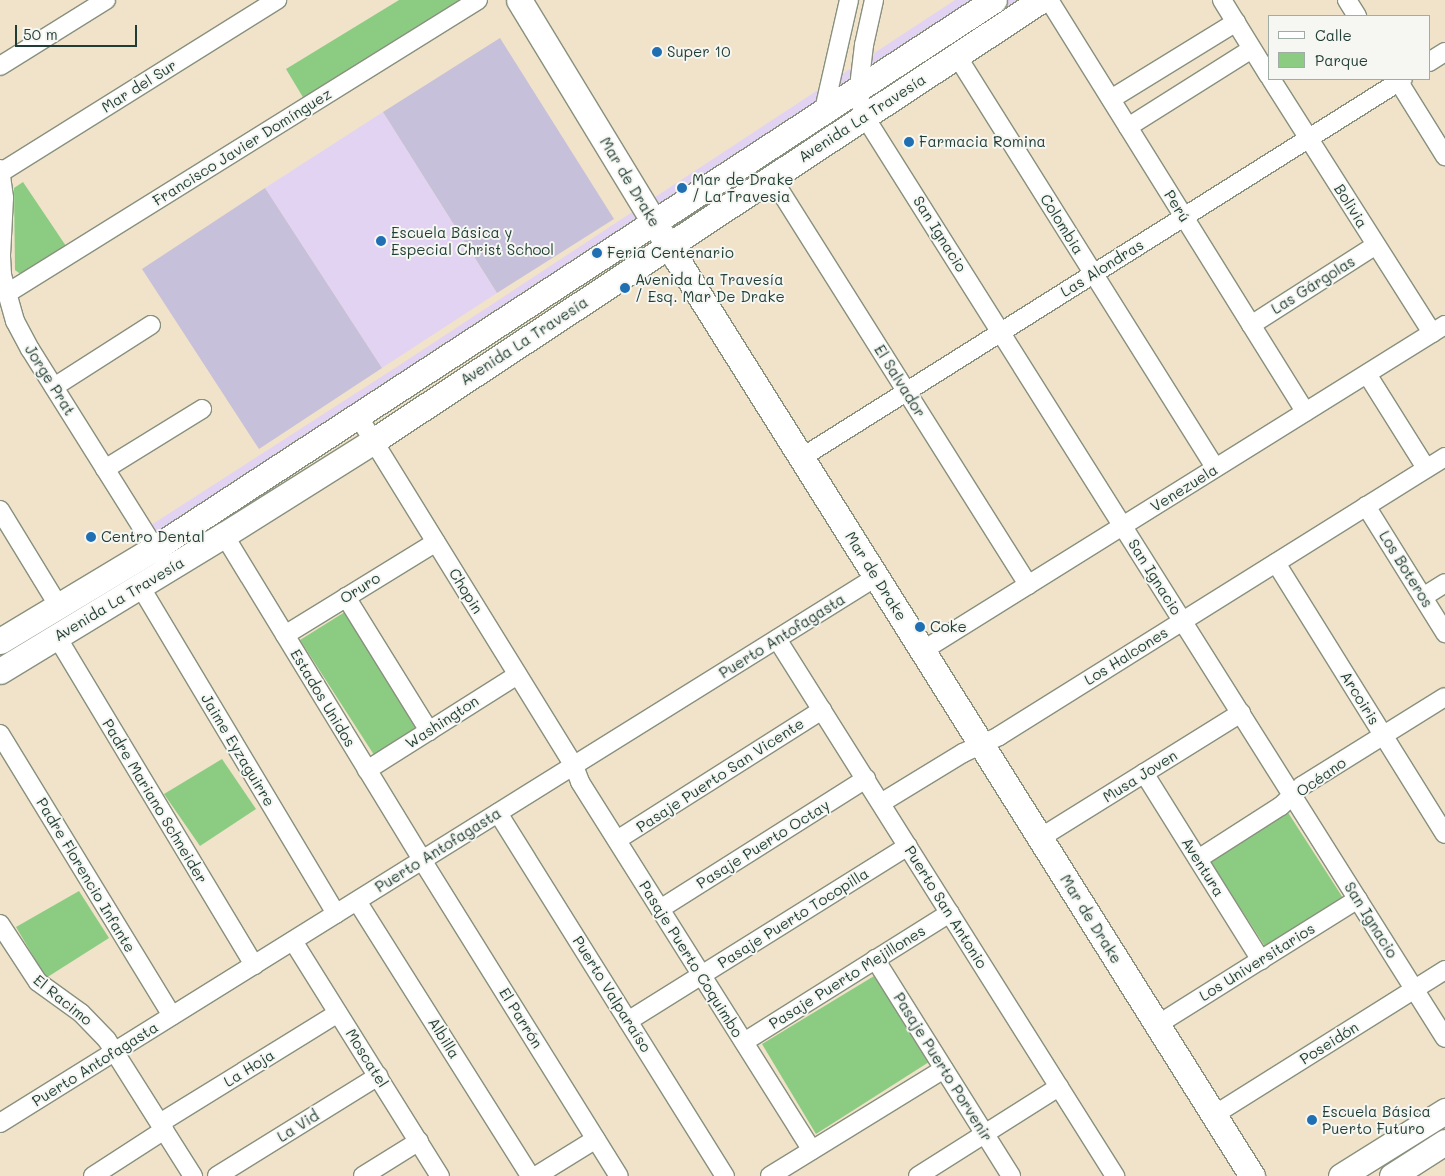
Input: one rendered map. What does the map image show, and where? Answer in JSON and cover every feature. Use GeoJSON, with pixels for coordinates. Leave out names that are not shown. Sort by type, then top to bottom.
{"type":"FeatureCollection","features":[{"type":"Feature","properties":{"kind":"street"},"geometry":{"type":"LineString","coordinates":[[0,66],[106,0]]}},
{"type":"Feature","properties":{"kind":"street","name":"Mar del Sur"},"geometry":{"type":"LineString","coordinates":[[0,171],[277,0]]}},
{"type":"Feature","properties":{"kind":"street","name":"Francisco Javier Domínguez"},"geometry":{"type":"LineString","coordinates":[[6,294],[478,0]]}},
{"type":"Feature","properties":{"kind":"street","name":"Mar de Drake"},"geometry":{"type":"LineString","coordinates":[[519,0],[801,458],[1252,1176]]}},
{"type":"Feature","properties":{"kind":"street"},"geometry":{"type":"LineString","coordinates":[[824,110],[848,0]]}},
{"type":"Feature","properties":{"kind":"street","name":"San Ignacio"},"geometry":{"type":"LineString","coordinates":[[874,0],[864,45],[859,87],[860,102],[866,117],[1445,1038]]}},
{"type":"Feature","properties":{"kind":"street","name":"Avenida La Travesía"},"geometry":{"type":"LineString","coordinates":[[0,641],[155,548],[994,0]]}},
{"type":"Feature","properties":{"kind":"street","name":"Avenida La Travesía"},"geometry":{"type":"LineString","coordinates":[[0,671],[168,570],[373,441],[1041,0]]}},
{"type":"Feature","properties":{"kind":"street","name":"Perú"},"geometry":{"type":"LineString","coordinates":[[1049,0],[1305,412]]}},
{"type":"Feature","properties":{"kind":"street"},"geometry":{"type":"LineString","coordinates":[[1222,0],[1268,74]]}},
{"type":"Feature","properties":{"kind":"street"},"geometry":{"type":"LineString","coordinates":[[1347,0],[1357,15]]}},
{"type":"Feature","properties":{"kind":"street"},"geometry":{"type":"LineString","coordinates":[[1111,99],[1236,22]]}},
{"type":"Feature","properties":{"kind":"street"},"geometry":{"type":"LineString","coordinates":[[1128,127],[1252,49]]}},
{"type":"Feature","properties":{"kind":"street"},"geometry":{"type":"LineString","coordinates":[[1430,61],[1445,52]]}},
{"type":"Feature","properties":{"kind":"street","name":"Colombia"},"geometry":{"type":"LineString","coordinates":[[957,56],[1215,468]]}},
{"type":"Feature","properties":{"kind":"street","name":"Bolivia"},"geometry":{"type":"LineString","coordinates":[[1272,80],[1376,245],[1438,329]]}},
{"type":"Feature","properties":{"kind":"street"},"geometry":{"type":"LineString","coordinates":[[1399,80],[1445,156]]}},
{"type":"Feature","properties":{"kind":"street","name":"Las Alondras"},"geometry":{"type":"LineString","coordinates":[[801,458],[1399,80]]}},
{"type":"Feature","properties":{"kind":"street","name":"Jorge Prat"},"geometry":{"type":"LineString","coordinates":[[0,171],[4,198],[1,256],[6,294],[22,336],[168,570]]}},
{"type":"Feature","properties":{"kind":"street","name":"El Salvador"},"geometry":{"type":"LineString","coordinates":[[772,178],[1028,585]]}},
{"type":"Feature","properties":{"kind":"street","name":"Las Gárgolas"},"geometry":{"type":"LineString","coordinates":[[1251,324],[1376,245]]}},
{"type":"Feature","properties":{"kind":"street"},"geometry":{"type":"LineString","coordinates":[[54,387],[151,326]]}},
{"type":"Feature","properties":{"kind":"street","name":"Venezuela"},"geometry":{"type":"LineString","coordinates":[[922,651],[1438,329]]}},
{"type":"Feature","properties":{"kind":"street"},"geometry":{"type":"LineString","coordinates":[[1367,374],[1426,468]]}},
{"type":"Feature","properties":{"kind":"street"},"geometry":{"type":"LineString","coordinates":[[105,469],[202,409]]}},
{"type":"Feature","properties":{"kind":"street","name":"Chopin"},"geometry":{"type":"LineString","coordinates":[[358,416],[574,766]]}},
{"type":"Feature","properties":{"kind":"street","name":"Los Halcones"},"geometry":{"type":"LineString","coordinates":[[881,803],[963,752],[999,736],[1445,457]]}},
{"type":"Feature","properties":{"kind":"street","name":"Los Boteros"},"geometry":{"type":"LineString","coordinates":[[1366,506],[1445,633]]}},
{"type":"Feature","properties":{"kind":"street"},"geometry":{"type":"LineString","coordinates":[[0,510],[58,605]]}},
{"type":"Feature","properties":{"kind":"street","name":"Estados Unidos"},"geometry":{"type":"LineString","coordinates":[[224,535],[422,860]]}},
{"type":"Feature","properties":{"kind":"street","name":"Oruro"},"geometry":{"type":"LineString","coordinates":[[285,635],[436,542]]}},
{"type":"Feature","properties":{"kind":"street","name":"Arcoiris"},"geometry":{"type":"LineString","coordinates":[[1276,563],[1445,834]]}},
{"type":"Feature","properties":{"kind":"street","name":"Puerto Antofagasta"},"geometry":{"type":"LineString","coordinates":[[1,1120],[115,1052],[876,577]]}},
{"type":"Feature","properties":{"kind":"street"},"geometry":{"type":"LineString","coordinates":[[1423,597],[1445,583]]}},
{"type":"Feature","properties":{"kind":"street","name":"Jaime Eyzaguirre"},"geometry":{"type":"LineString","coordinates":[[140,586],[336,914]]}},
{"type":"Feature","properties":{"kind":"street"},"geometry":{"type":"LineString","coordinates":[[346,597],[429,731]]}},
{"type":"Feature","properties":{"kind":"street","name":"Padre Mariano Schneider"},"geometry":{"type":"LineString","coordinates":[[57,637],[254,965]]}},
{"type":"Feature","properties":{"kind":"street","name":"Puerto San Antonio"},"geometry":{"type":"LineString","coordinates":[[778,639],[1115,1176]]}},
{"type":"Feature","properties":{"kind":"street","name":"Washington"},"geometry":{"type":"LineString","coordinates":[[367,770],[517,674]]}},
{"type":"Feature","properties":{"kind":"street","name":"Océano"},"geometry":{"type":"LineString","coordinates":[[1198,860],[1281,806],[1302,786],[1445,697]]}},
{"type":"Feature","properties":{"kind":"street","name":"Pasaje Puerto San Vicente"},"geometry":{"type":"LineString","coordinates":[[617,840],[822,710]]}},
{"type":"Feature","properties":{"kind":"street","name":"Musa Joven"},"geometry":{"type":"LineString","coordinates":[[1040,838],[1241,713]]}},
{"type":"Feature","properties":{"kind":"street","name":"Padre Florencio Infante"},"geometry":{"type":"LineString","coordinates":[[0,734],[172,1016]]}},
{"type":"Feature","properties":{"kind":"street","name":"Pasaje Puerto Coquimbo"},"geometry":{"type":"LineString","coordinates":[[574,766],[580,782],[812,1150]]}},
{"type":"Feature","properties":{"kind":"street","name":"Aventura"},"geometry":{"type":"LineString","coordinates":[[1144,773],[1261,960]]}},
{"type":"Feature","properties":{"kind":"street","name":"Pasaje Puerto Octay"},"geometry":{"type":"LineString","coordinates":[[660,909],[866,779]]}},
{"type":"Feature","properties":{"kind":"street","name":"Puerto Valparaíso"},"geometry":{"type":"LineString","coordinates":[[498,813],[725,1176]]}},
{"type":"Feature","properties":{"kind":"street","name":"Pasaje Puerto Tocopilla"},"geometry":{"type":"LineString","coordinates":[[628,1021],[908,846]]}},
{"type":"Feature","properties":{"kind":"street","name":"El Parrón"},"geometry":{"type":"LineString","coordinates":[[422,860],[620,1176]]}},
{"type":"Feature","properties":{"kind":"street","name":"Los Universitarios"},"geometry":{"type":"LineString","coordinates":[[1157,1026],[1358,899]]}},
{"type":"Feature","properties":{"kind":"street","name":"Albilla"},"geometry":{"type":"LineString","coordinates":[[357,901],[530,1176]]}},
{"type":"Feature","properties":{"kind":"street","name":"Pasaje Puerto Mejillones"},"geometry":{"type":"LineString","coordinates":[[744,1042],[950,913]]}},
{"type":"Feature","properties":{"kind":"street","name":"El Racimo"},"geometry":{"type":"LineString","coordinates":[[0,924],[38,982],[93,1023],[115,1052],[193,1176]]}},
{"type":"Feature","properties":{"kind":"street","name":"Moscatel"},"geometry":{"type":"LineString","coordinates":[[293,941],[440,1176]]}},
{"type":"Feature","properties":{"kind":"street","name":"Pasaje Puerto Porvenir"},"geometry":{"type":"LineString","coordinates":[[875,959],[1011,1176]]}},
{"type":"Feature","properties":{"kind":"street","name":"Poseidón"},"geometry":{"type":"LineString","coordinates":[[1214,1115],[1445,970]]}},
{"type":"Feature","properties":{"kind":"street","name":"La Hoja"},"geometry":{"type":"LineString","coordinates":[[93,1176],[162,1127],[338,1013]]}},
{"type":"Feature","properties":{"kind":"street"},"geometry":{"type":"LineString","coordinates":[[770,1176],[944,1069]]}},
{"type":"Feature","properties":{"kind":"street","name":"La Vid"},"geometry":{"type":"LineString","coordinates":[[217,1176],[378,1076]]}},
{"type":"Feature","properties":{"kind":"street"},"geometry":{"type":"LineString","coordinates":[[918,1176],[1060,1087]]}},
{"type":"Feature","properties":{"kind":"street"},"geometry":{"type":"LineString","coordinates":[[1341,1176],[1445,1112]]}},
{"type":"Feature","properties":{"kind":"street"},"geometry":{"type":"LineString","coordinates":[[536,1176],[596,1139]]}},
{"type":"Feature","properties":{"kind":"street"},"geometry":{"type":"LineString","coordinates":[[363,1176],[418,1141]]}},
{"type":"Feature","properties":{"kind":"street"},"geometry":{"type":"LineString","coordinates":[[1392,1176],[1444,1146]]}},
{"type":"Feature","properties":{"kind":"shaded area","name":"Feria Centenario"},"geometry":{"type":"Polygon","coordinates":[[[955,0],[1019,0],[163,551],[148,527],[398,366],[955,0]]]}},
{"type":"Feature","properties":{"kind":"shaded area"},"geometry":{"type":"Polygon","coordinates":[[[500,38],[614,219],[497,293],[383,112],[500,38]]]}},
{"type":"Feature","properties":{"kind":"shaded area","name":"Escuela Básica y Especial Christ School"},"geometry":{"type":"Polygon","coordinates":[[[383,112],[497,293],[382,368],[265,188],[383,112]]]}},
{"type":"Feature","properties":{"kind":"shaded area"},"geometry":{"type":"Polygon","coordinates":[[[265,188],[382,368],[259,449],[142,269],[265,188]]]}},
{"type":"Feature","properties":{"kind":"green space"},"geometry":{"type":"Polygon","coordinates":[[[399,0],[466,0],[304,99],[286,69],[399,0]]]}},
{"type":"Feature","properties":{"kind":"green space"},"geometry":{"type":"Polygon","coordinates":[[[850,105],[855,113],[675,228],[671,219],[850,105]]]}},
{"type":"Feature","properties":{"kind":"green space"},"geometry":{"type":"Polygon","coordinates":[[[23,182],[66,246],[23,276],[15,270],[14,188],[23,182]]]}},
{"type":"Feature","properties":{"kind":"green space"},"geometry":{"type":"Polygon","coordinates":[[[348,610],[421,726],[376,758],[300,640],[348,610]]]}},
{"type":"Feature","properties":{"kind":"green space"},"geometry":{"type":"Polygon","coordinates":[[[222,759],[256,809],[200,846],[164,794],[222,759]]]}},
{"type":"Feature","properties":{"kind":"green space"},"geometry":{"type":"Polygon","coordinates":[[[1287,811],[1343,898],[1266,948],[1210,861],[1287,811]]]}},
{"type":"Feature","properties":{"kind":"green space"},"geometry":{"type":"Polygon","coordinates":[[[79,891],[109,938],[46,978],[16,927],[79,891]]]}},
{"type":"Feature","properties":{"kind":"green space"},"geometry":{"type":"Polygon","coordinates":[[[874,976],[929,1062],[816,1134],[762,1044],[874,976]]]}},
{"type":"Feature","properties":{"kind":"place","name":"Super 10"},"geometry":{"type":"Point","coordinates":[657,52]}},
{"type":"Feature","properties":{"kind":"place","name":"Farmacia Romina"},"geometry":{"type":"Point","coordinates":[909,142]}},
{"type":"Feature","properties":{"kind":"place","name":"Mar de Drake / La Travesia"},"geometry":{"type":"Point","coordinates":[682,188]}},
{"type":"Feature","properties":{"kind":"place","name":"Escuela Básica y Especial Christ School"},"geometry":{"type":"Point","coordinates":[381,241]}},
{"type":"Feature","properties":{"kind":"place","name":"Feria Centenario"},"geometry":{"type":"Point","coordinates":[597,253]}},
{"type":"Feature","properties":{"kind":"place","name":"Avenida La Travesía / Esq. Mar De Drake"},"geometry":{"type":"Point","coordinates":[625,288]}},
{"type":"Feature","properties":{"kind":"place","name":"Centro Dental"},"geometry":{"type":"Point","coordinates":[91,537]}},
{"type":"Feature","properties":{"kind":"place","name":"Coke"},"geometry":{"type":"Point","coordinates":[920,627]}},
{"type":"Feature","properties":{"kind":"place","name":"Escuela Básica Puerto Futuro"},"geometry":{"type":"Point","coordinates":[1312,1120]}}]}
